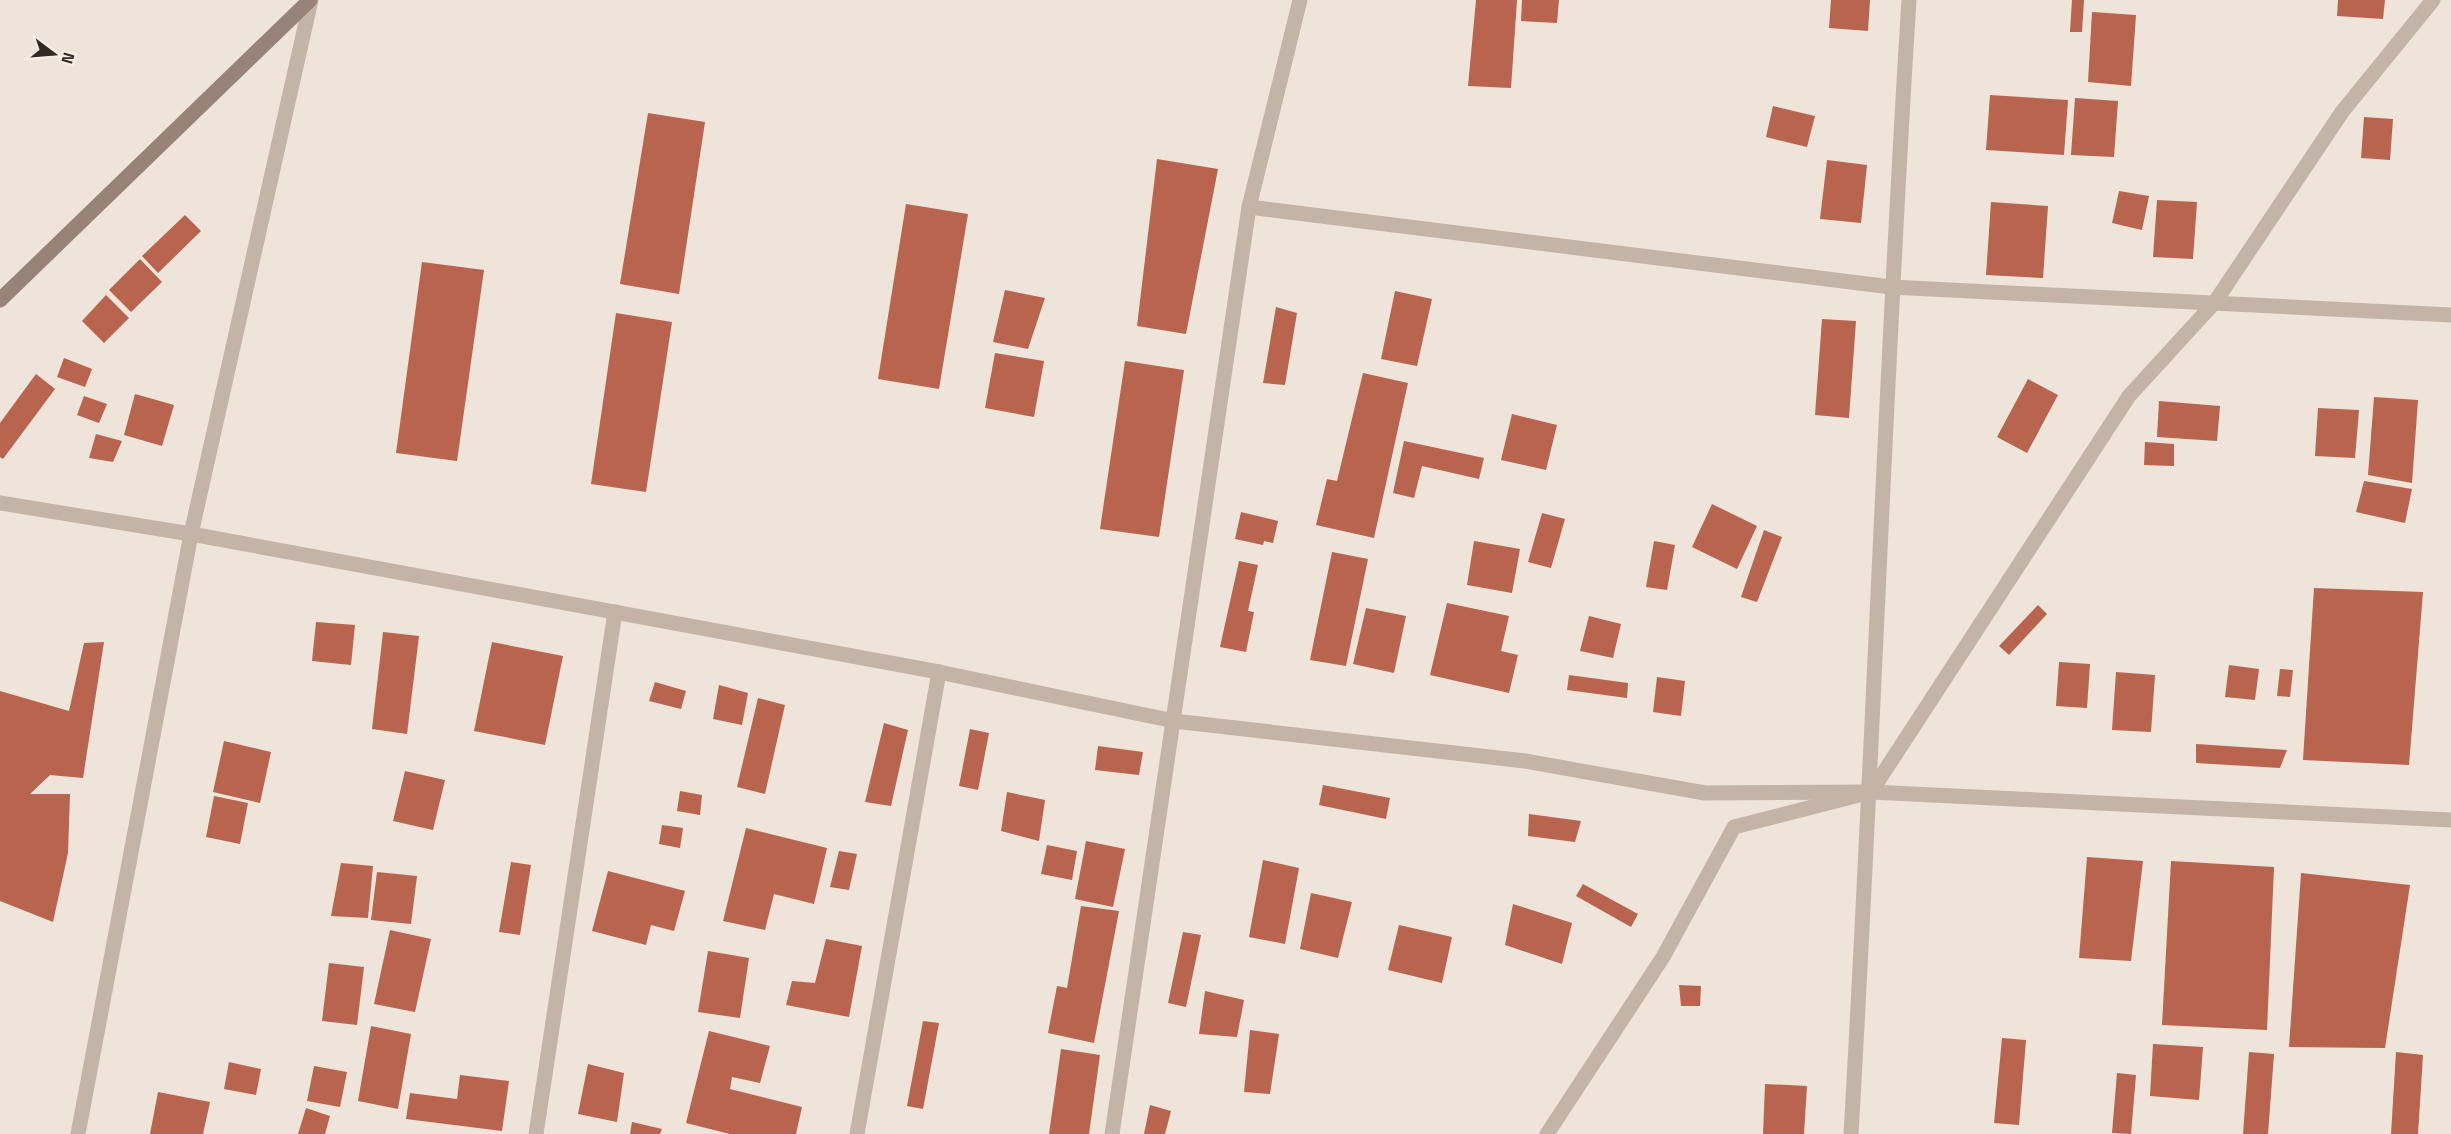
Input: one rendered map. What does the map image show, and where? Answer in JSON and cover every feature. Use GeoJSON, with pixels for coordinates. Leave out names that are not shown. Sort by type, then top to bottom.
{"type":"FeatureCollection","features":[{"type":"Feature","properties":{"kind":"main road"},"geometry":{"type":"LineString","coordinates":[[0,300],[311,0]]}},
{"type":"Feature","properties":{"kind":"street"},"geometry":{"type":"LineString","coordinates":[[78,1134],[191,534],[311,0]]}},
{"type":"Feature","properties":{"kind":"street"},"geometry":{"type":"LineString","coordinates":[[1112,1134],[1249,207],[1300,0]]}},
{"type":"Feature","properties":{"kind":"street"},"geometry":{"type":"LineString","coordinates":[[1851,1134],[1871,792],[1891,287],[1909,0]]}},
{"type":"Feature","properties":{"kind":"street"},"geometry":{"type":"LineString","coordinates":[[1547,1134],[1663,957],[1734,827],[1871,792],[2129,396],[2215,302],[2342,112],[2433,0]]}},
{"type":"Feature","properties":{"kind":"street"},"geometry":{"type":"LineString","coordinates":[[1249,207],[1891,287],[2451,315]]}},
{"type":"Feature","properties":{"kind":"street"},"geometry":{"type":"LineString","coordinates":[[0,503],[191,534],[939,672],[1174,721],[1526,761],[1705,793],[1871,792],[2451,820]]}},
{"type":"Feature","properties":{"kind":"street"},"geometry":{"type":"LineString","coordinates":[[536,1134],[615,612]]}},
{"type":"Feature","properties":{"kind":"street"},"geometry":{"type":"LineString","coordinates":[[857,1134],[939,672]]}},
{"type":"Feature","properties":{"kind":"building"},"geometry":{"type":"Polygon","coordinates":[[[1476,0],[1517,0],[1511,88],[1468,86],[1476,0]]]}},
{"type":"Feature","properties":{"kind":"building"},"geometry":{"type":"Polygon","coordinates":[[[1522,0],[1559,0],[1557,23],[1521,21],[1522,0]]]}},
{"type":"Feature","properties":{"kind":"building"},"geometry":{"type":"Polygon","coordinates":[[[1831,0],[1870,0],[1868,31],[1829,28],[1831,0]]]}},
{"type":"Feature","properties":{"kind":"building"},"geometry":{"type":"Polygon","coordinates":[[[2072,0],[2084,0],[2082,32],[2070,32],[2072,0]]]}},
{"type":"Feature","properties":{"kind":"building"},"geometry":{"type":"Polygon","coordinates":[[[2338,0],[2385,0],[2383,19],[2337,16],[2338,0]]]}},
{"type":"Feature","properties":{"kind":"building"},"geometry":{"type":"Polygon","coordinates":[[[2092,12],[2136,15],[2131,86],[2088,82],[2092,12]]]}},
{"type":"Feature","properties":{"kind":"building"},"geometry":{"type":"Polygon","coordinates":[[[1990,95],[2068,100],[2064,155],[1986,150],[1990,95]]]}},
{"type":"Feature","properties":{"kind":"building"},"geometry":{"type":"Polygon","coordinates":[[[2075,98],[2118,101],[2114,157],[2071,155],[2075,98]]]}},
{"type":"Feature","properties":{"kind":"building"},"geometry":{"type":"Polygon","coordinates":[[[1773,106],[1815,116],[1807,147],[1766,137],[1773,106]]]}},
{"type":"Feature","properties":{"kind":"building"},"geometry":{"type":"Polygon","coordinates":[[[648,113],[705,122],[679,294],[620,284],[648,113]]]}},
{"type":"Feature","properties":{"kind":"building"},"geometry":{"type":"Polygon","coordinates":[[[2364,117],[2393,119],[2390,160],[2361,158],[2364,117]]]}},
{"type":"Feature","properties":{"kind":"building"},"geometry":{"type":"Polygon","coordinates":[[[1157,159],[1218,169],[1186,334],[1137,326],[1157,159]]]}},
{"type":"Feature","properties":{"kind":"building"},"geometry":{"type":"Polygon","coordinates":[[[1827,160],[1867,165],[1861,223],[1820,219],[1827,160]]]}},
{"type":"Feature","properties":{"kind":"building"},"geometry":{"type":"Polygon","coordinates":[[[2119,191],[2149,196],[2142,230],[2112,223],[2119,191]]]}},
{"type":"Feature","properties":{"kind":"building"},"geometry":{"type":"Polygon","coordinates":[[[2157,200],[2197,202],[2193,259],[2153,257],[2157,200]]]}},
{"type":"Feature","properties":{"kind":"building"},"geometry":{"type":"Polygon","coordinates":[[[1991,202],[2048,206],[2043,278],[1986,275],[1991,202]]]}},
{"type":"Feature","properties":{"kind":"building"},"geometry":{"type":"Polygon","coordinates":[[[906,204],[968,214],[939,389],[878,379],[906,204]]]}},
{"type":"Feature","properties":{"kind":"building"},"geometry":{"type":"Polygon","coordinates":[[[185,215],[201,231],[158,273],[142,256],[185,215]]]}},
{"type":"Feature","properties":{"kind":"building"},"geometry":{"type":"Polygon","coordinates":[[[140,259],[162,282],[131,312],[109,290],[140,259]]]}},
{"type":"Feature","properties":{"kind":"building"},"geometry":{"type":"Polygon","coordinates":[[[422,262],[484,270],[457,461],[396,453],[422,262]]]}},
{"type":"Feature","properties":{"kind":"building"},"geometry":{"type":"Polygon","coordinates":[[[1005,290],[1045,298],[1028,349],[993,342],[1005,290]]]}},
{"type":"Feature","properties":{"kind":"building"},"geometry":{"type":"Polygon","coordinates":[[[1395,291],[1432,299],[1417,366],[1381,359],[1395,291]]]}},
{"type":"Feature","properties":{"kind":"building"},"geometry":{"type":"Polygon","coordinates":[[[106,295],[129,318],[104,343],[82,321],[106,295]]]}},
{"type":"Feature","properties":{"kind":"building"},"geometry":{"type":"Polygon","coordinates":[[[1276,307],[1297,313],[1285,385],[1263,383],[1276,307]]]}},
{"type":"Feature","properties":{"kind":"building"},"geometry":{"type":"Polygon","coordinates":[[[616,313],[672,322],[646,492],[591,484],[616,313]]]}},
{"type":"Feature","properties":{"kind":"building"},"geometry":{"type":"Polygon","coordinates":[[[1822,319],[1856,321],[1849,418],[1815,415],[1822,319]]]}},
{"type":"Feature","properties":{"kind":"building"},"geometry":{"type":"Polygon","coordinates":[[[995,353],[1044,361],[1034,417],[985,408],[995,353]]]}},
{"type":"Feature","properties":{"kind":"building"},"geometry":{"type":"Polygon","coordinates":[[[64,358],[92,369],[85,387],[57,377],[64,358]]]}},
{"type":"Feature","properties":{"kind":"building"},"geometry":{"type":"Polygon","coordinates":[[[1125,361],[1184,370],[1159,537],[1100,529],[1125,361]]]}},
{"type":"Feature","properties":{"kind":"building"},"geometry":{"type":"Polygon","coordinates":[[[1363,373],[1408,383],[1374,538],[1316,525],[1327,479],[1337,481],[1363,373]]]}},
{"type":"Feature","properties":{"kind":"building"},"geometry":{"type":"Polygon","coordinates":[[[36,374],[55,389],[3,459],[0,457],[0,423],[36,374]]]}},
{"type":"Feature","properties":{"kind":"building"},"geometry":{"type":"Polygon","coordinates":[[[2028,379],[2058,395],[2027,453],[1997,437],[2028,379]]]}},
{"type":"Feature","properties":{"kind":"building"},"geometry":{"type":"Polygon","coordinates":[[[135,394],[174,405],[162,446],[124,435],[135,394]]]}},
{"type":"Feature","properties":{"kind":"building"},"geometry":{"type":"Polygon","coordinates":[[[84,396],[107,404],[99,423],[77,415],[84,396]]]}},
{"type":"Feature","properties":{"kind":"building"},"geometry":{"type":"Polygon","coordinates":[[[2374,397],[2418,400],[2412,483],[2368,475],[2374,397]]]}},
{"type":"Feature","properties":{"kind":"building"},"geometry":{"type":"Polygon","coordinates":[[[2159,401],[2220,406],[2217,441],[2157,437],[2159,401]]]}},
{"type":"Feature","properties":{"kind":"building"},"geometry":{"type":"Polygon","coordinates":[[[2318,408],[2359,410],[2355,458],[2315,456],[2318,408]]]}},
{"type":"Feature","properties":{"kind":"building"},"geometry":{"type":"Polygon","coordinates":[[[1512,414],[1557,425],[1546,470],[1501,460],[1512,414]]]}},
{"type":"Feature","properties":{"kind":"building"},"geometry":{"type":"Polygon","coordinates":[[[96,434],[122,441],[113,462],[89,458],[96,434]]]}},
{"type":"Feature","properties":{"kind":"building"},"geometry":{"type":"Polygon","coordinates":[[[1404,441],[1484,458],[1479,479],[1422,466],[1414,498],[1393,493],[1404,441]]]}},
{"type":"Feature","properties":{"kind":"building"},"geometry":{"type":"Polygon","coordinates":[[[2145,442],[2174,444],[2174,466],[2144,465],[2145,442]]]}},
{"type":"Feature","properties":{"kind":"building"},"geometry":{"type":"Polygon","coordinates":[[[2364,481],[2412,489],[2405,523],[2356,512],[2364,481]]]}},
{"type":"Feature","properties":{"kind":"building"},"geometry":{"type":"Polygon","coordinates":[[[1712,504],[1757,526],[1737,569],[1692,547],[1712,504]]]}},
{"type":"Feature","properties":{"kind":"building"},"geometry":{"type":"Polygon","coordinates":[[[1241,512],[1278,521],[1273,543],[1264,541],[1263,545],[1235,539],[1241,512]]]}},
{"type":"Feature","properties":{"kind":"building"},"geometry":{"type":"Polygon","coordinates":[[[1542,513],[1565,519],[1551,568],[1528,562],[1542,513]]]}},
{"type":"Feature","properties":{"kind":"building"},"geometry":{"type":"Polygon","coordinates":[[[1764,530],[1782,537],[1757,602],[1741,597],[1764,530]]]}},
{"type":"Feature","properties":{"kind":"building"},"geometry":{"type":"Polygon","coordinates":[[[1474,541],[1520,549],[1512,593],[1467,585],[1474,541]]]}},
{"type":"Feature","properties":{"kind":"building"},"geometry":{"type":"Polygon","coordinates":[[[1654,541],[1675,545],[1667,590],[1646,587],[1654,541]]]}},
{"type":"Feature","properties":{"kind":"building"},"geometry":{"type":"Polygon","coordinates":[[[1332,552],[1368,559],[1346,666],[1310,660],[1332,552]]]}},
{"type":"Feature","properties":{"kind":"building"},"geometry":{"type":"Polygon","coordinates":[[[1239,561],[1258,565],[1248,611],[1254,612],[1246,652],[1220,647],[1239,561]]]}},
{"type":"Feature","properties":{"kind":"building"},"geometry":{"type":"Polygon","coordinates":[[[2314,588],[2423,592],[2409,765],[2303,760],[2314,588]]]}},
{"type":"Feature","properties":{"kind":"building"},"geometry":{"type":"Polygon","coordinates":[[[1447,603],[1509,616],[1501,651],[1518,655],[1509,693],[1430,675],[1447,603]]]}},
{"type":"Feature","properties":{"kind":"building"},"geometry":{"type":"Polygon","coordinates":[[[2038,605],[2047,614],[2009,655],[1999,646],[2038,605]]]}},
{"type":"Feature","properties":{"kind":"building"},"geometry":{"type":"Polygon","coordinates":[[[1366,608],[1406,616],[1394,673],[1353,664],[1366,608]]]}},
{"type":"Feature","properties":{"kind":"building"},"geometry":{"type":"Polygon","coordinates":[[[1589,616],[1621,624],[1613,658],[1580,651],[1589,616]]]}},
{"type":"Feature","properties":{"kind":"building"},"geometry":{"type":"Polygon","coordinates":[[[316,622],[355,625],[351,665],[312,661],[316,622]]]}},
{"type":"Feature","properties":{"kind":"building"},"geometry":{"type":"Polygon","coordinates":[[[383,632],[419,636],[407,734],[372,729],[383,632]]]}},
{"type":"Feature","properties":{"kind":"building"},"geometry":{"type":"Polygon","coordinates":[[[104,642],[83,778],[50,775],[30,794],[70,794],[68,853],[53,922],[0,901],[0,691],[69,711],[84,643],[104,642]]]}},
{"type":"Feature","properties":{"kind":"building"},"geometry":{"type":"Polygon","coordinates":[[[492,642],[563,656],[545,745],[474,731],[492,642]]]}},
{"type":"Feature","properties":{"kind":"building"},"geometry":{"type":"Polygon","coordinates":[[[2059,662],[2090,664],[2087,708],[2056,706],[2059,662]]]}},
{"type":"Feature","properties":{"kind":"building"},"geometry":{"type":"Polygon","coordinates":[[[2229,665],[2259,669],[2255,700],[2225,697],[2229,665]]]}},
{"type":"Feature","properties":{"kind":"building"},"geometry":{"type":"Polygon","coordinates":[[[2280,669],[2293,670],[2290,697],[2277,696],[2280,669]]]}},
{"type":"Feature","properties":{"kind":"building"},"geometry":{"type":"Polygon","coordinates":[[[2116,672],[2155,675],[2151,732],[2112,730],[2116,672]]]}},
{"type":"Feature","properties":{"kind":"building"},"geometry":{"type":"Polygon","coordinates":[[[1569,675],[1628,683],[1627,698],[1567,690],[1569,675]]]}},
{"type":"Feature","properties":{"kind":"building"},"geometry":{"type":"Polygon","coordinates":[[[1657,677],[1685,681],[1681,716],[1653,712],[1657,677]]]}},
{"type":"Feature","properties":{"kind":"building"},"geometry":{"type":"Polygon","coordinates":[[[655,682],[686,691],[681,709],[649,701],[655,682]]]}},
{"type":"Feature","properties":{"kind":"building"},"geometry":{"type":"Polygon","coordinates":[[[719,685],[748,693],[742,725],[713,719],[719,685]]]}},
{"type":"Feature","properties":{"kind":"building"},"geometry":{"type":"Polygon","coordinates":[[[758,698],[785,705],[765,794],[737,787],[758,698]]]}},
{"type":"Feature","properties":{"kind":"building"},"geometry":{"type":"Polygon","coordinates":[[[884,723],[908,730],[891,806],[865,802],[884,723]]]}},
{"type":"Feature","properties":{"kind":"building"},"geometry":{"type":"Polygon","coordinates":[[[970,729],[989,733],[978,790],[959,786],[970,729]]]}},
{"type":"Feature","properties":{"kind":"building"},"geometry":{"type":"Polygon","coordinates":[[[224,741],[271,752],[260,803],[213,792],[224,741]]]}},
{"type":"Feature","properties":{"kind":"building"},"geometry":{"type":"Polygon","coordinates":[[[2196,744],[2287,750],[2280,768],[2196,763],[2196,744]]]}},
{"type":"Feature","properties":{"kind":"building"},"geometry":{"type":"Polygon","coordinates":[[[1098,746],[1143,752],[1139,775],[1095,770],[1098,746]]]}},
{"type":"Feature","properties":{"kind":"building"},"geometry":{"type":"Polygon","coordinates":[[[405,771],[445,780],[433,830],[393,821],[405,771]]]}},
{"type":"Feature","properties":{"kind":"building"},"geometry":{"type":"Polygon","coordinates":[[[1323,785],[1390,798],[1386,819],[1319,805],[1323,785]]]}},
{"type":"Feature","properties":{"kind":"building"},"geometry":{"type":"Polygon","coordinates":[[[680,791],[702,795],[700,815],[677,811],[680,791]]]}},
{"type":"Feature","properties":{"kind":"building"},"geometry":{"type":"Polygon","coordinates":[[[1007,792],[1045,800],[1039,841],[1001,831],[1007,792]]]}},
{"type":"Feature","properties":{"kind":"building"},"geometry":{"type":"Polygon","coordinates":[[[214,796],[248,803],[240,844],[206,837],[214,796]]]}},
{"type":"Feature","properties":{"kind":"building"},"geometry":{"type":"Polygon","coordinates":[[[1529,814],[1581,821],[1575,842],[1528,836],[1529,814]]]}},
{"type":"Feature","properties":{"kind":"building"},"geometry":{"type":"Polygon","coordinates":[[[662,825],[683,828],[680,848],[659,844],[662,825]]]}},
{"type":"Feature","properties":{"kind":"building"},"geometry":{"type":"Polygon","coordinates":[[[746,828],[827,848],[814,904],[774,894],[765,930],[723,921],[746,828]]]}},
{"type":"Feature","properties":{"kind":"building"},"geometry":{"type":"Polygon","coordinates":[[[1086,841],[1125,849],[1113,907],[1075,899],[1086,841]]]}},
{"type":"Feature","properties":{"kind":"building"},"geometry":{"type":"Polygon","coordinates":[[[1047,845],[1077,851],[1072,880],[1041,874],[1047,845]]]}},
{"type":"Feature","properties":{"kind":"building"},"geometry":{"type":"Polygon","coordinates":[[[839,851],[857,854],[849,890],[830,887],[839,851]]]}},
{"type":"Feature","properties":{"kind":"building"},"geometry":{"type":"Polygon","coordinates":[[[2087,857],[2143,861],[2131,961],[2079,958],[2087,857]]]}},
{"type":"Feature","properties":{"kind":"building"},"geometry":{"type":"Polygon","coordinates":[[[1263,860],[1299,868],[1285,944],[1249,937],[1263,860]]]}},
{"type":"Feature","properties":{"kind":"building"},"geometry":{"type":"Polygon","coordinates":[[[2171,861],[2274,867],[2267,1030],[2162,1025],[2171,861]]]}},
{"type":"Feature","properties":{"kind":"building"},"geometry":{"type":"Polygon","coordinates":[[[511,862],[531,865],[520,935],[499,932],[511,862]]]}},
{"type":"Feature","properties":{"kind":"building"},"geometry":{"type":"Polygon","coordinates":[[[341,863],[373,866],[368,918],[331,916],[341,863]]]}},
{"type":"Feature","properties":{"kind":"building"},"geometry":{"type":"Polygon","coordinates":[[[608,871],[685,891],[674,931],[651,925],[646,945],[592,931],[608,871]]]}},
{"type":"Feature","properties":{"kind":"building"},"geometry":{"type":"Polygon","coordinates":[[[377,872],[417,876],[411,924],[371,920],[377,872]]]}},
{"type":"Feature","properties":{"kind":"building"},"geometry":{"type":"Polygon","coordinates":[[[2301,873],[2410,885],[2385,1048],[2289,1047],[2301,873]]]}},
{"type":"Feature","properties":{"kind":"building"},"geometry":{"type":"Polygon","coordinates":[[[1583,884],[1638,914],[1631,927],[1576,896],[1583,884]]]}},
{"type":"Feature","properties":{"kind":"building"},"geometry":{"type":"Polygon","coordinates":[[[1311,893],[1352,902],[1338,958],[1300,949],[1311,893]]]}},
{"type":"Feature","properties":{"kind":"building"},"geometry":{"type":"Polygon","coordinates":[[[1513,904],[1572,923],[1562,964],[1505,945],[1513,904]]]}},
{"type":"Feature","properties":{"kind":"building"},"geometry":{"type":"Polygon","coordinates":[[[1081,906],[1119,911],[1094,1043],[1048,1033],[1057,986],[1067,988],[1081,906]]]}},
{"type":"Feature","properties":{"kind":"building"},"geometry":{"type":"Polygon","coordinates":[[[1399,925],[1452,937],[1442,983],[1388,970],[1399,925]]]}},
{"type":"Feature","properties":{"kind":"building"},"geometry":{"type":"Polygon","coordinates":[[[390,930],[431,939],[415,1012],[374,1004],[390,930]]]}},
{"type":"Feature","properties":{"kind":"building"},"geometry":{"type":"Polygon","coordinates":[[[1183,932],[1201,935],[1186,1007],[1168,1003],[1183,932]]]}},
{"type":"Feature","properties":{"kind":"building"},"geometry":{"type":"Polygon","coordinates":[[[826,939],[862,946],[849,1017],[786,1005],[792,981],[815,983],[826,939]]]}},
{"type":"Feature","properties":{"kind":"building"},"geometry":{"type":"Polygon","coordinates":[[[708,951],[749,958],[740,1018],[698,1012],[708,951]]]}},
{"type":"Feature","properties":{"kind":"building"},"geometry":{"type":"Polygon","coordinates":[[[329,963],[364,967],[357,1025],[322,1021],[329,963]]]}},
{"type":"Feature","properties":{"kind":"building"},"geometry":{"type":"Polygon","coordinates":[[[1679,985],[1701,986],[1700,1006],[1681,1006],[1679,985]]]}},
{"type":"Feature","properties":{"kind":"building"},"geometry":{"type":"Polygon","coordinates":[[[1205,991],[1244,1000],[1237,1037],[1199,1034],[1205,991]]]}},
{"type":"Feature","properties":{"kind":"building"},"geometry":{"type":"Polygon","coordinates":[[[923,1021],[939,1023],[923,1109],[907,1106],[923,1021]]]}},
{"type":"Feature","properties":{"kind":"building"},"geometry":{"type":"Polygon","coordinates":[[[371,1026],[411,1034],[398,1109],[358,1101],[371,1026]]]}},
{"type":"Feature","properties":{"kind":"building"},"geometry":{"type":"Polygon","coordinates":[[[1250,1030],[1279,1034],[1270,1094],[1244,1092],[1250,1030]]]}},
{"type":"Feature","properties":{"kind":"building"},"geometry":{"type":"Polygon","coordinates":[[[709,1031],[770,1046],[760,1083],[732,1077],[730,1089],[802,1107],[796,1134],[730,1134],[686,1123],[709,1031]]]}},
{"type":"Feature","properties":{"kind":"building"},"geometry":{"type":"Polygon","coordinates":[[[2002,1038],[2026,1040],[2019,1125],[1994,1123],[2002,1038]]]}},
{"type":"Feature","properties":{"kind":"building"},"geometry":{"type":"Polygon","coordinates":[[[2153,1044],[2203,1047],[2199,1100],[2150,1096],[2153,1044]]]}},
{"type":"Feature","properties":{"kind":"building"},"geometry":{"type":"Polygon","coordinates":[[[1061,1049],[1100,1055],[1089,1134],[1049,1134],[1061,1049]]]}},
{"type":"Feature","properties":{"kind":"building"},"geometry":{"type":"Polygon","coordinates":[[[2249,1052],[2274,1054],[2268,1134],[2243,1134],[2249,1052]]]}},
{"type":"Feature","properties":{"kind":"building"},"geometry":{"type":"Polygon","coordinates":[[[2396,1052],[2423,1055],[2418,1134],[2391,1134],[2396,1052]]]}},
{"type":"Feature","properties":{"kind":"building"},"geometry":{"type":"Polygon","coordinates":[[[229,1062],[261,1069],[256,1095],[224,1089],[229,1062]]]}},
{"type":"Feature","properties":{"kind":"building"},"geometry":{"type":"Polygon","coordinates":[[[588,1064],[624,1073],[617,1122],[578,1114],[588,1064]]]}},
{"type":"Feature","properties":{"kind":"building"},"geometry":{"type":"Polygon","coordinates":[[[314,1066],[347,1072],[340,1107],[307,1101],[314,1066]]]}},
{"type":"Feature","properties":{"kind":"building"},"geometry":{"type":"Polygon","coordinates":[[[2117,1073],[2136,1075],[2131,1134],[2112,1133],[2117,1073]]]}},
{"type":"Feature","properties":{"kind":"building"},"geometry":{"type":"Polygon","coordinates":[[[460,1075],[509,1081],[502,1131],[406,1119],[410,1093],[457,1099],[460,1075]]]}},
{"type":"Feature","properties":{"kind":"building"},"geometry":{"type":"Polygon","coordinates":[[[1765,1084],[1807,1086],[1804,1134],[1763,1134],[1765,1084]]]}},
{"type":"Feature","properties":{"kind":"building"},"geometry":{"type":"Polygon","coordinates":[[[158,1092],[210,1102],[203,1134],[150,1134],[158,1092]]]}},
{"type":"Feature","properties":{"kind":"building"},"geometry":{"type":"Polygon","coordinates":[[[1150,1105],[1171,1111],[1165,1134],[1144,1134],[1150,1105]]]}},
{"type":"Feature","properties":{"kind":"building"},"geometry":{"type":"Polygon","coordinates":[[[306,1108],[330,1116],[325,1134],[298,1134],[306,1108]]]}},
{"type":"Feature","properties":{"kind":"building"},"geometry":{"type":"Polygon","coordinates":[[[632,1122],[662,1129],[660,1134],[630,1134],[632,1122]]]}}]}
